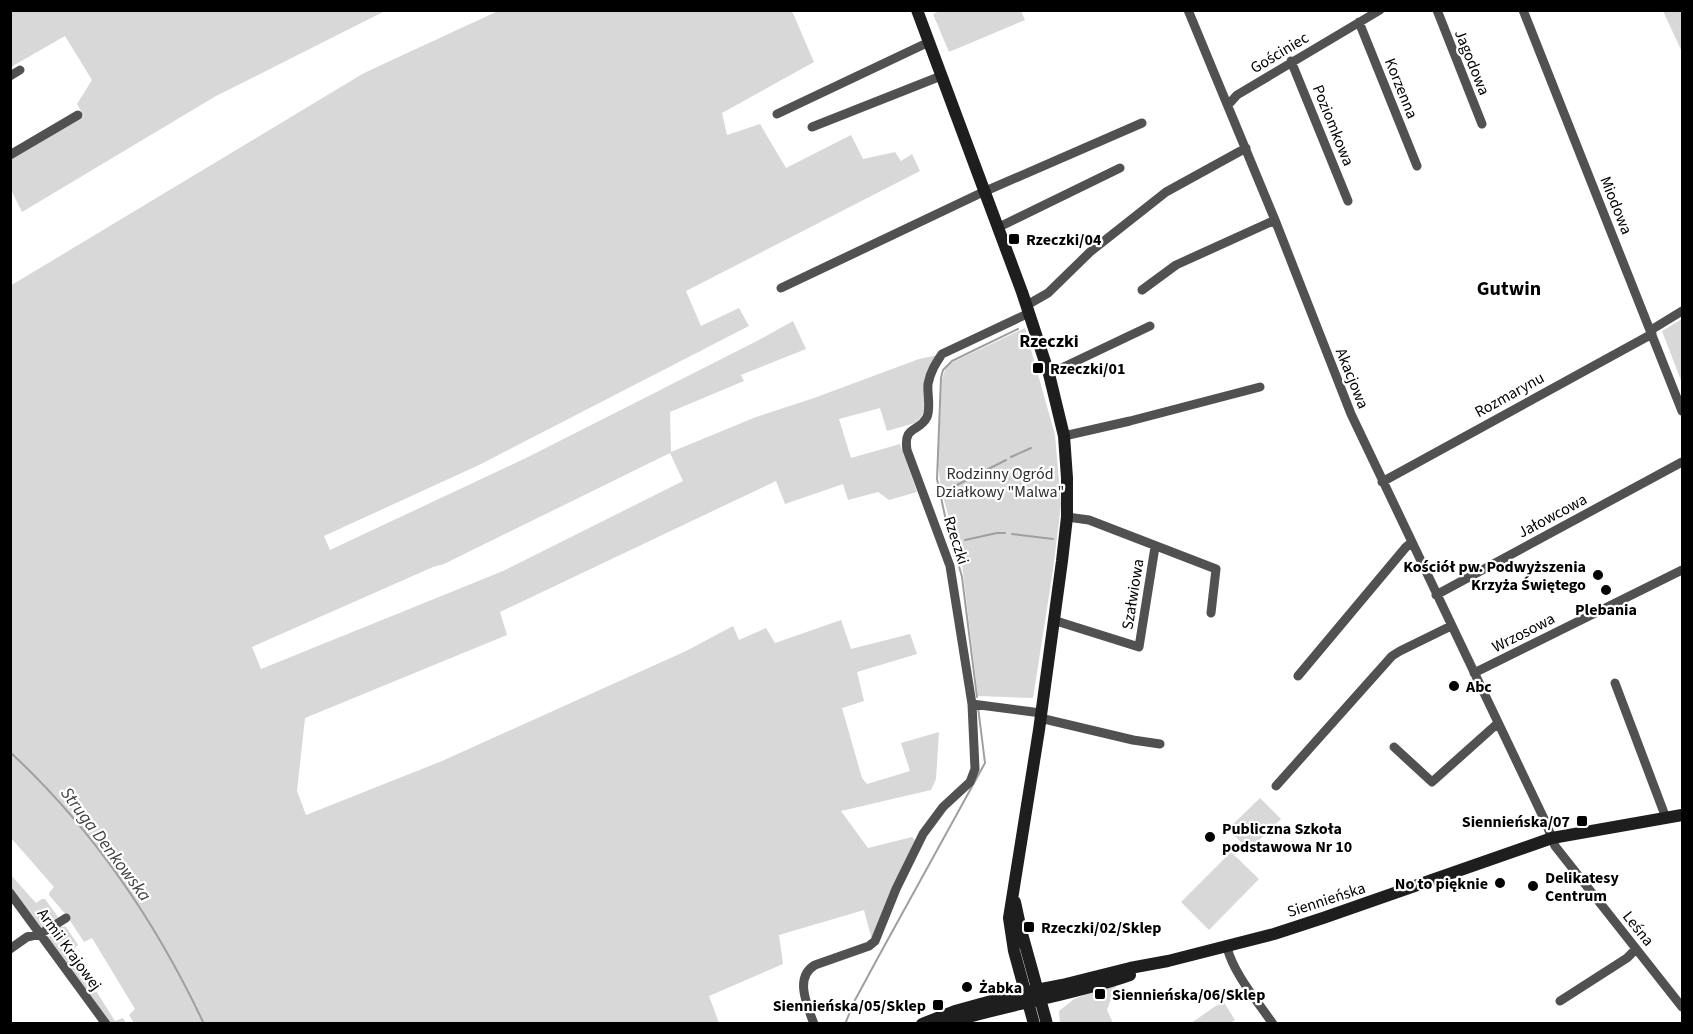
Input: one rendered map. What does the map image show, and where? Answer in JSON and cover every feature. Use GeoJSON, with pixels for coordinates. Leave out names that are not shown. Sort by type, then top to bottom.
{"type":"FeatureCollection","features":[{"type":"Feature","properties":{"kind":"main road"},"geometry":{"type":"LineString","coordinates":[[917,10],[1028,309],[1049,374],[1064,436],[1067,517],[1014,892],[1033,996],[1034,1023]]}},
{"type":"Feature","properties":{"kind":"main road","name":"Siennieńska"},"geometry":{"type":"LineString","coordinates":[[945,1023],[1130,968],[1168,962],[1323,918],[1552,838],[1683,815]]}},
{"type":"Feature","properties":{"kind":"main road"},"geometry":{"type":"LineString","coordinates":[[1033,996],[1047,1023]]}},
{"type":"Feature","properties":{"kind":"main road","name":"Siennieńska"},"geometry":{"type":"LineString","coordinates":[[921,1023],[955,1011],[1033,996]]}},
{"type":"Feature","properties":{"kind":"street","name":"Akacjowa"},"geometry":{"type":"LineString","coordinates":[[1188,10],[1275,220],[1340,389],[1552,838]]}},
{"type":"Feature","properties":{"kind":"street","name":"Gościniec"},"geometry":{"type":"LineString","coordinates":[[1228,105],[1236,95],[1380,10]]}},
{"type":"Feature","properties":{"kind":"street","name":"Jagodowa"},"geometry":{"type":"LineString","coordinates":[[1437,10],[1482,124]]}},
{"type":"Feature","properties":{"kind":"street","name":"Miodowa"},"geometry":{"type":"LineString","coordinates":[[1523,10],[1683,411]]}},
{"type":"Feature","properties":{"kind":"street","name":"Korzenna"},"geometry":{"type":"LineString","coordinates":[[1359,22],[1417,166]]}},
{"type":"Feature","properties":{"kind":"street"},"geometry":{"type":"LineString","coordinates":[[777,114],[928,42]]}},
{"type":"Feature","properties":{"kind":"street","name":"Poziomkowa"},"geometry":{"type":"LineString","coordinates":[[1291,62],[1348,201]]}},
{"type":"Feature","properties":{"kind":"street"},"geometry":{"type":"LineString","coordinates":[[10,76],[20,70]]}},
{"type":"Feature","properties":{"kind":"street"},"geometry":{"type":"LineString","coordinates":[[812,127],[941,76]]}},
{"type":"Feature","properties":{"kind":"street"},"geometry":{"type":"LineString","coordinates":[[10,155],[78,115]]}},
{"type":"Feature","properties":{"kind":"street"},"geometry":{"type":"LineString","coordinates":[[781,288],[984,192],[1142,123]]}},
{"type":"Feature","properties":{"kind":"street","name":"Rzeczki"},"geometry":{"type":"LineString","coordinates":[[814,1023],[805,1001],[804,975],[808,969],[873,944],[896,889],[923,834],[943,807],[970,782],[975,769],[972,704],[950,566],[905,442],[909,432],[927,417],[928,383],[934,367],[942,354],[1028,309],[1090,252],[1166,192],[1246,148]]}},
{"type":"Feature","properties":{"kind":"street"},"geometry":{"type":"LineString","coordinates":[[997,228],[1120,168]]}},
{"type":"Feature","properties":{"kind":"street"},"geometry":{"type":"LineString","coordinates":[[1142,290],[1176,265],[1275,220]]}},
{"type":"Feature","properties":{"kind":"street","name":"Rozmarynu"},"geometry":{"type":"LineString","coordinates":[[1382,482],[1652,332],[1683,311]]}},
{"type":"Feature","properties":{"kind":"street"},"geometry":{"type":"LineString","coordinates":[[1049,374],[1150,326]]}},
{"type":"Feature","properties":{"kind":"street"},"geometry":{"type":"LineString","coordinates":[[1064,436],[1260,387]]}},
{"type":"Feature","properties":{"kind":"street","name":"Jałowcowa"},"geometry":{"type":"LineString","coordinates":[[1436,595],[1683,462]]}},
{"type":"Feature","properties":{"kind":"street","name":"Szałwiowa"},"geometry":{"type":"LineString","coordinates":[[1067,517],[1089,520],[1155,547],[1216,568],[1211,614]]}},
{"type":"Feature","properties":{"kind":"street"},"geometry":{"type":"LineString","coordinates":[[1298,676],[1411,543]]}},
{"type":"Feature","properties":{"kind":"street","name":"Szałwiowa"},"geometry":{"type":"LineString","coordinates":[[1053,620],[1139,647],[1155,547]]}},
{"type":"Feature","properties":{"kind":"street","name":"Wrzosowa"},"geometry":{"type":"LineString","coordinates":[[1474,673],[1683,570]]}},
{"type":"Feature","properties":{"kind":"street"},"geometry":{"type":"LineString","coordinates":[[1276,786],[1392,656],[1451,626]]}},
{"type":"Feature","properties":{"kind":"street"},"geometry":{"type":"LineString","coordinates":[[1615,683],[1666,818]]}},
{"type":"Feature","properties":{"kind":"street"},"geometry":{"type":"LineString","coordinates":[[972,704],[1040,716],[1133,740],[1160,744]]}},
{"type":"Feature","properties":{"kind":"street"},"geometry":{"type":"LineString","coordinates":[[1394,747],[1432,782],[1498,723]]}},
{"type":"Feature","properties":{"kind":"street","name":"Leśna"},"geometry":{"type":"LineString","coordinates":[[1552,838],[1565,860],[1683,1007]]}},
{"type":"Feature","properties":{"kind":"street","name":"Armii Krajowej"},"geometry":{"type":"LineString","coordinates":[[10,894],[106,1023]]}},
{"type":"Feature","properties":{"kind":"street"},"geometry":{"type":"LineString","coordinates":[[10,949],[27,937],[40,934],[66,918]]}},
{"type":"Feature","properties":{"kind":"street"},"geometry":{"type":"LineString","coordinates":[[1227,946],[1231,960],[1273,1023]]}},
{"type":"Feature","properties":{"kind":"street"},"geometry":{"type":"LineString","coordinates":[[1560,1002],[1627,958],[1636,949]]}},
{"type":"Feature","properties":{"kind":"green space"},"geometry":{"type":"Polygon","coordinates":[[[11,11],[385,11],[216,96],[22,212],[11,190],[11,160],[84,116],[77,104],[92,80],[65,36],[11,67],[11,11]]]}},
{"type":"Feature","properties":{"kind":"green space"},"geometry":{"type":"Polygon","coordinates":[[[498,11],[792,11],[814,62],[722,113],[727,135],[760,124],[786,168],[851,135],[863,159],[895,152],[901,161],[912,154],[920,171],[686,291],[701,326],[739,308],[749,326],[479,465],[324,536],[330,550],[526,458],[793,321],[806,349],[741,375],[744,381],[670,412],[671,452],[756,417],[919,359],[942,354],[922,416],[915,423],[887,431],[880,408],[839,419],[851,458],[900,444],[917,492],[889,500],[878,492],[848,500],[843,484],[785,504],[776,481],[500,612],[507,635],[305,718],[297,791],[306,815],[442,761],[686,651],[733,626],[739,640],[766,628],[775,643],[841,620],[851,649],[910,634],[917,654],[857,672],[864,701],[842,708],[862,778],[867,784],[910,771],[901,743],[939,732],[936,779],[931,790],[841,811],[868,848],[912,837],[915,840],[872,940],[864,910],[779,935],[783,964],[709,996],[719,1023],[134,1023],[129,1015],[135,1009],[92,938],[84,942],[67,916],[49,895],[54,887],[11,838],[10,286],[364,73],[498,11]],[[670,453],[444,564],[252,647],[261,669],[503,571],[683,481],[670,453]]]}},
{"type":"Feature","properties":{"kind":"green space"},"geometry":{"type":"Polygon","coordinates":[[[940,11],[1021,11],[1025,20],[949,52],[933,14],[940,11]]]}},
{"type":"Feature","properties":{"kind":"green space"},"geometry":{"type":"Polygon","coordinates":[[[1663,11],[1682,11],[1682,52],[1663,11]]]}},
{"type":"Feature","properties":{"kind":"green space"},"geometry":{"type":"Polygon","coordinates":[[[1682,319],[1682,383],[1662,331],[1682,319]]]}},
{"type":"Feature","properties":{"kind":"green space","name":"Rodzinny Ogród Działkowy \"Malwa\""},"geometry":{"type":"Polygon","coordinates":[[[1025,328],[1055,435],[1061,505],[1053,570],[1033,698],[978,696],[962,565],[941,489],[938,465],[942,380],[949,364],[1025,328]]]}},
{"type":"Feature","properties":{"kind":"green space"},"geometry":{"type":"Polygon","coordinates":[[[1260,798],[1281,819],[1249,850],[1228,829],[1260,798]]]}},
{"type":"Feature","properties":{"kind":"green space"},"geometry":{"type":"Polygon","coordinates":[[[1231,852],[1259,879],[1209,930],[1181,902],[1231,852]]]}},
{"type":"Feature","properties":{"kind":"green space"},"geometry":{"type":"Polygon","coordinates":[[[10,874],[36,903],[45,899],[58,917],[38,930],[11,893],[10,874]]]}},
{"type":"Feature","properties":{"kind":"green space"},"geometry":{"type":"Polygon","coordinates":[[[60,926],[66,927],[78,945],[71,951],[115,1021],[123,1018],[126,1023],[106,1023],[49,946],[48,937],[60,926]]]}},
{"type":"Feature","properties":{"kind":"green space"},"geometry":{"type":"Polygon","coordinates":[[[1117,983],[1107,1010],[1113,1023],[1060,1023],[1059,1011],[1074,999],[1117,983]]]}},
{"type":"Feature","properties":{"kind":"green space"},"geometry":{"type":"Polygon","coordinates":[[[1223,1001],[1235,1020],[1230,1023],[1191,1023],[1223,1001]]]}},
{"type":"Feature","properties":{"kind":"waterway"},"geometry":{"type":"LineString","coordinates":[[977,697],[962,577],[937,479],[941,378],[943,370],[952,361],[1018,329]]}},
{"type":"Feature","properties":{"kind":"waterway"},"geometry":{"type":"LineString","coordinates":[[1011,457],[1031,448]]}},
{"type":"Feature","properties":{"kind":"waterway"},"geometry":{"type":"LineString","coordinates":[[951,488],[1006,460]]}},
{"type":"Feature","properties":{"kind":"waterway"},"geometry":{"type":"LineString","coordinates":[[965,540],[1005,533]]}},
{"type":"Feature","properties":{"kind":"waterway"},"geometry":{"type":"LineString","coordinates":[[1012,534],[1053,539]]}},
{"type":"Feature","properties":{"kind":"waterway"},"geometry":{"type":"LineString","coordinates":[[845,1024],[855,1000],[985,763],[978,707]]}},
{"type":"Feature","properties":{"kind":"waterway","name":"Struga Denkowska"},"geometry":{"type":"LineString","coordinates":[[10,752],[68,812],[120,878],[165,949],[204,1024]]}},
{"type":"Feature","properties":{"kind":"place","name":"Rzeczki/04"},"geometry":{"type":"Point","coordinates":[1014,239]}},
{"type":"Feature","properties":{"kind":"place","name":"Rzeczki/01"},"geometry":{"type":"Point","coordinates":[1038,368]}},
{"type":"Feature","properties":{"kind":"place","name":"Kościół pw. Podwyższenia Krzyża Świętego"},"geometry":{"type":"Point","coordinates":[1598,575]}},
{"type":"Feature","properties":{"kind":"place","name":"Plebania"},"geometry":{"type":"Point","coordinates":[1606,590]}},
{"type":"Feature","properties":{"kind":"place","name":"Abc"},"geometry":{"type":"Point","coordinates":[1454,686]}},
{"type":"Feature","properties":{"kind":"place","name":"Siennieńska/07"},"geometry":{"type":"Point","coordinates":[1582,821]}},
{"type":"Feature","properties":{"kind":"place","name":"Publiczna Szkoła podstawowa Nr 10"},"geometry":{"type":"Point","coordinates":[1210,837]}},
{"type":"Feature","properties":{"kind":"place","name":"No to pięknie"},"geometry":{"type":"Point","coordinates":[1500,883]}},
{"type":"Feature","properties":{"kind":"place","name":"Delikatesy Centrum"},"geometry":{"type":"Point","coordinates":[1533,886]}},
{"type":"Feature","properties":{"kind":"place","name":"Rzeczki/02/Sklep"},"geometry":{"type":"Point","coordinates":[1029,927]}},
{"type":"Feature","properties":{"kind":"place","name":"Żabka"},"geometry":{"type":"Point","coordinates":[967,987]}},
{"type":"Feature","properties":{"kind":"place","name":"Siennieńska/06/Sklep"},"geometry":{"type":"Point","coordinates":[1100,994]}},
{"type":"Feature","properties":{"kind":"place","name":"Siennieńska/05/Sklep"},"geometry":{"type":"Point","coordinates":[938,1005]}},
{"type":"Feature","properties":{"kind":"district","name":"Gutwin"},"geometry":{"type":"Point","coordinates":[1509,288]}},
{"type":"Feature","properties":{"kind":"district","name":"Rzeczki"},"geometry":{"type":"Point","coordinates":[1049,341]}}]}
